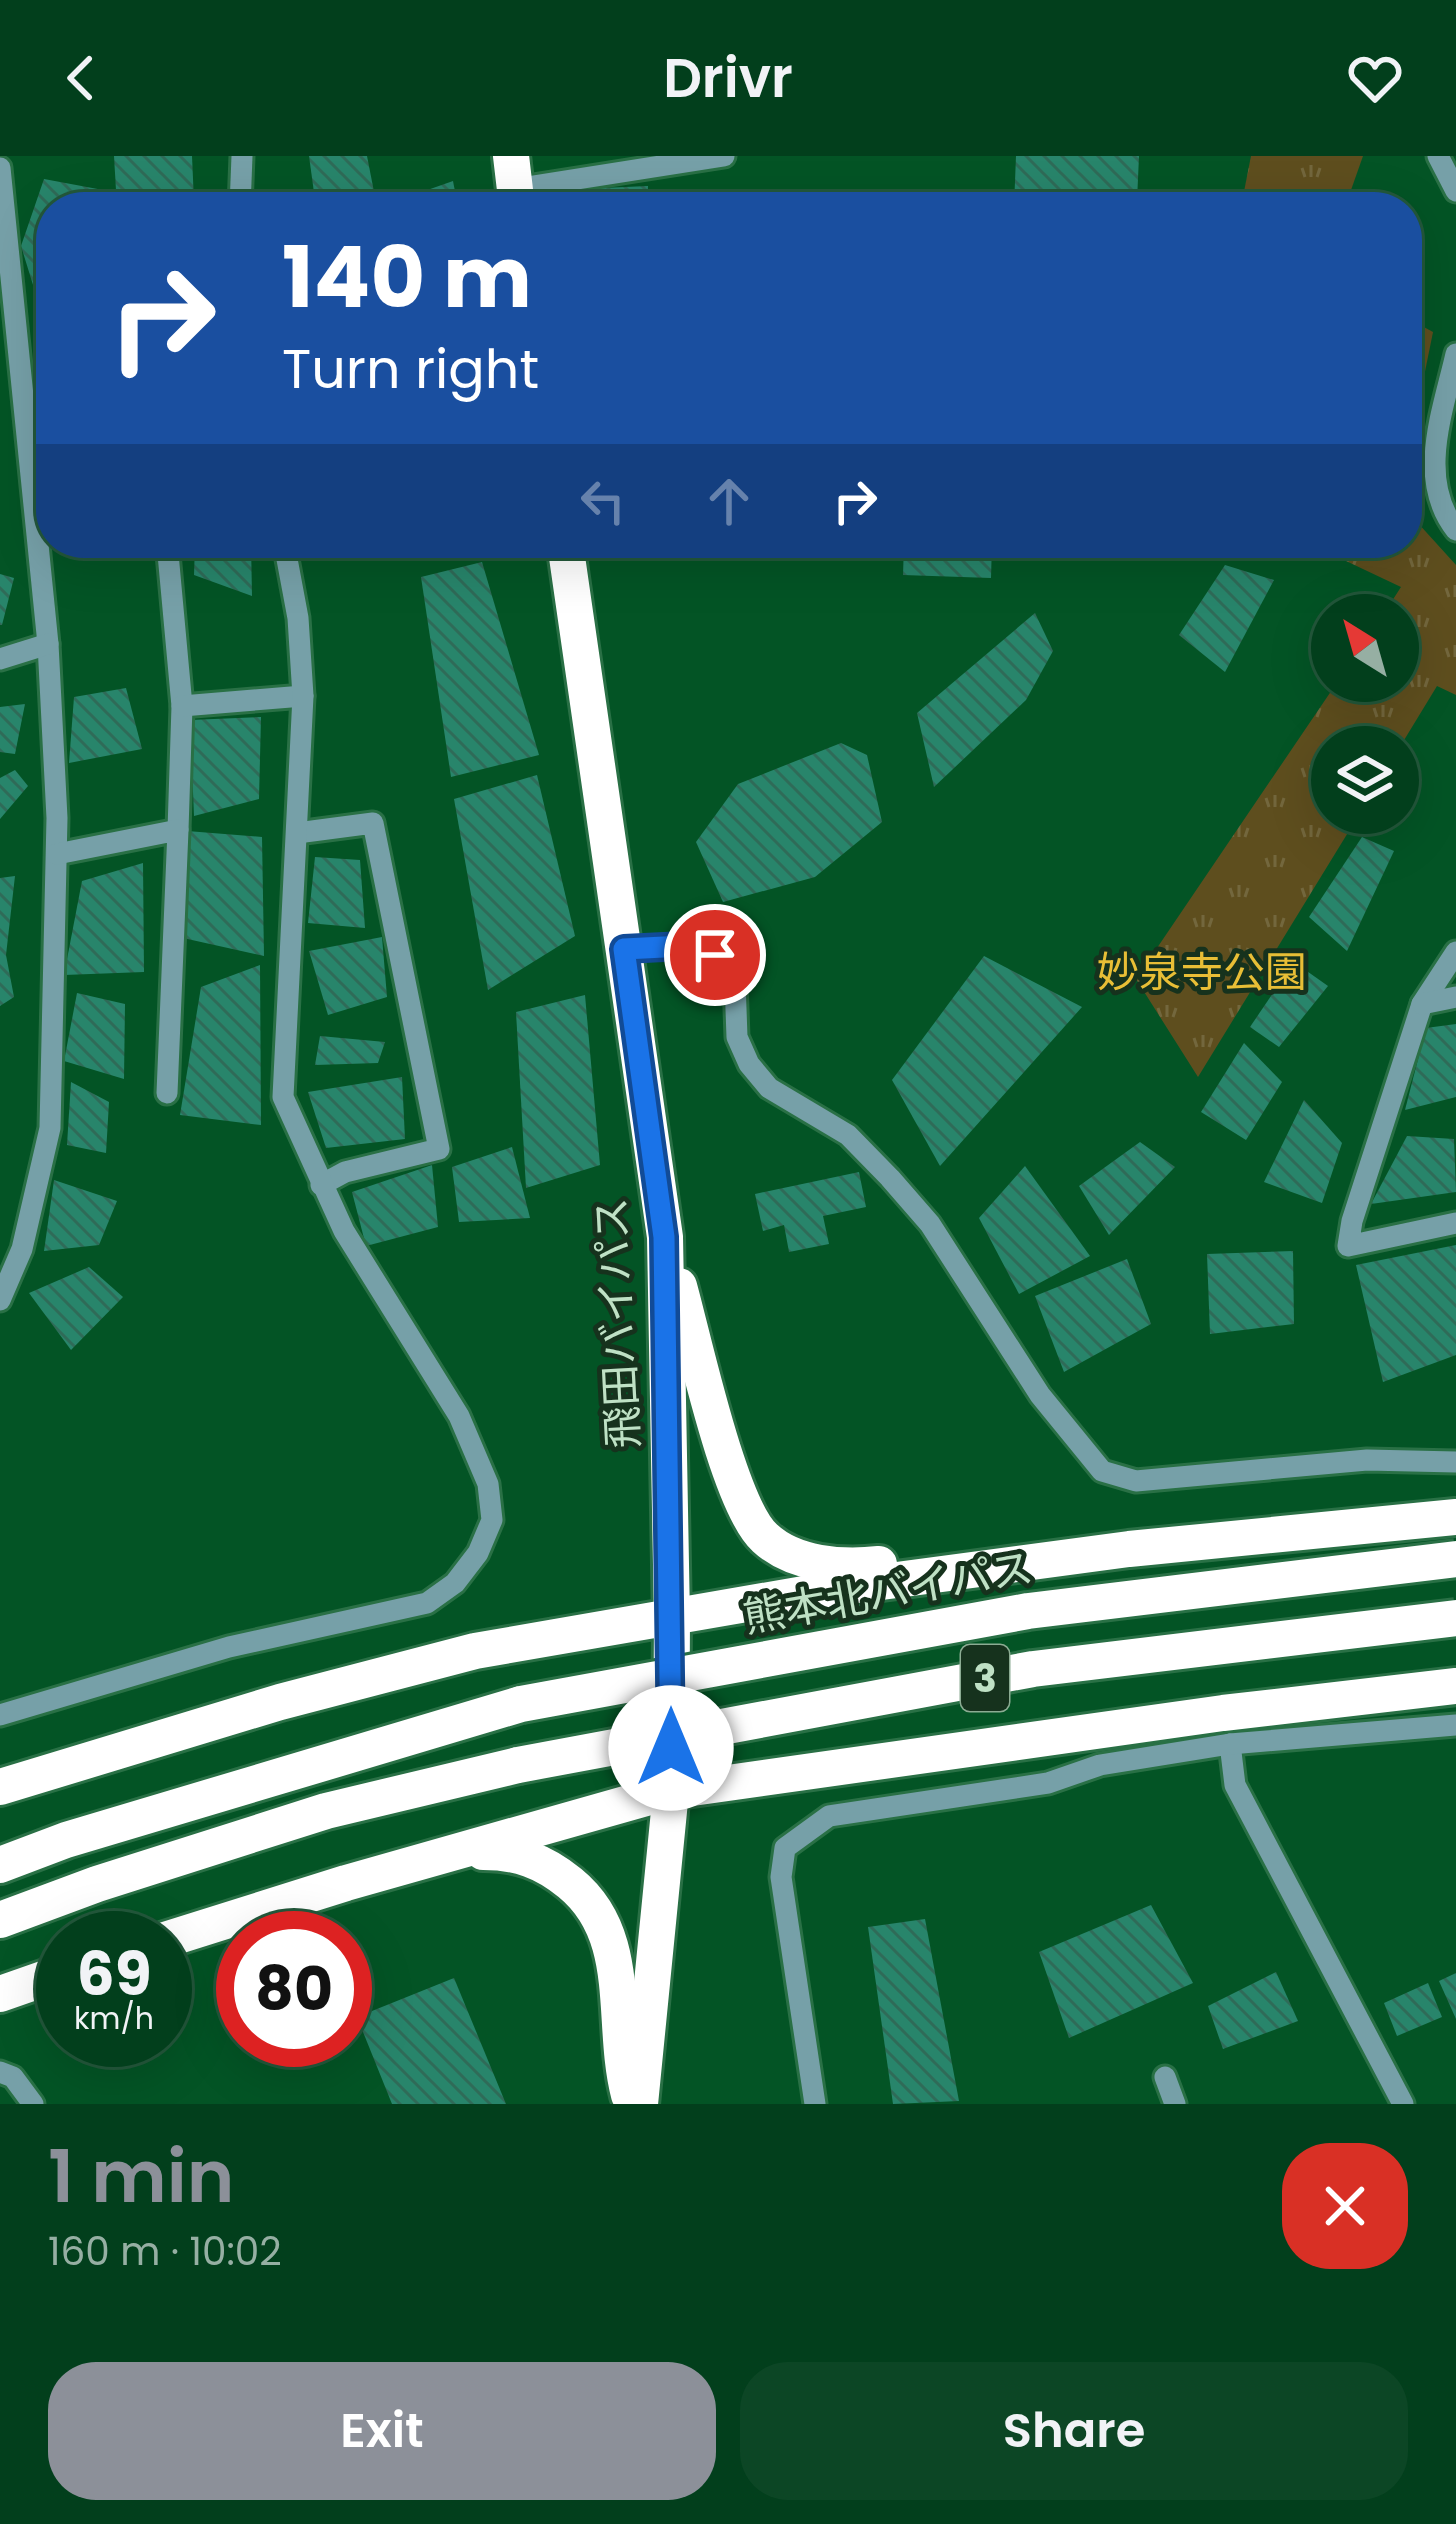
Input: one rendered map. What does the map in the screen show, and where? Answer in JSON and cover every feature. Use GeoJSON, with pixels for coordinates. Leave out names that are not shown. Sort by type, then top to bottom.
{"type":"FeatureCollection","features":[{"type":"Feature","properties":{"kind":"highway","name":"飛田バイパス"},"geometry":{"type":"LineString","coordinates":[[568,558],[664,1237],[672,1619],[670,1790],[635,2104]]}},
{"type":"Feature","properties":{"kind":"highway"},"geometry":{"type":"LineString","coordinates":[[664,1237],[740,1502],[765,1539],[802,1559],[850,1567],[975,1551],[1129,1549]]}},
{"type":"Feature","properties":{"kind":"highway"},"geometry":{"type":"LineString","coordinates":[[0,1786],[280,1702],[475,1652],[844,1587],[1129,1549],[1456,1517]]}},
{"type":"Feature","properties":{"kind":"highway","name":"熊本北バイパス"},"geometry":{"type":"LineString","coordinates":[[0,1865],[66,1840],[521,1703],[1028,1611],[1456,1559]]}},
{"type":"Feature","properties":{"kind":"highway","name":"3"},"geometry":{"type":"LineString","coordinates":[[0,1920],[326,1811],[518,1765],[1033,1669],[1456,1618]]}},
{"type":"Feature","properties":{"kind":"highway","name":"3"},"geometry":{"type":"LineString","coordinates":[[670,1790],[1226,1729],[1456,1686]]}},
{"type":"Feature","properties":{"kind":"highway"},"geometry":{"type":"LineString","coordinates":[[192,1932],[670,1790]]}},
{"type":"Feature","properties":{"kind":"highway"},"geometry":{"type":"LineString","coordinates":[[453,1852],[526,1855],[584,1894],[614,1948],[620,2062],[635,2104]]}},
{"type":"Feature","properties":{"kind":"highway"},"geometry":{"type":"LineString","coordinates":[[0,1994],[36,1981]]}},
{"type":"Feature","properties":{"kind":"street"},"geometry":{"type":"LineString","coordinates":[[241,192],[242,156]]}},
{"type":"Feature","properties":{"kind":"street"},"geometry":{"type":"LineString","coordinates":[[514,184],[724,156]]}},
{"type":"Feature","properties":{"kind":"street"},"geometry":{"type":"LineString","coordinates":[[1438,156],[1456,191]]}},
{"type":"Feature","properties":{"kind":"street"},"geometry":{"type":"LineString","coordinates":[[0,168],[36,525]]}},
{"type":"Feature","properties":{"kind":"street"},"geometry":{"type":"LineString","coordinates":[[1456,354],[1433,481],[1444,515],[1456,530]]}},
{"type":"Feature","properties":{"kind":"street"},"geometry":{"type":"LineString","coordinates":[[0,1300],[22,1249],[50,1128],[57,854],[39,558]]}},
{"type":"Feature","properties":{"kind":"street"},"geometry":{"type":"LineString","coordinates":[[167,1093],[182,706],[168,558]]}},
{"type":"Feature","properties":{"kind":"street"},"geometry":{"type":"LineString","coordinates":[[0,1715],[229,1647],[427,1603],[455,1583],[478,1553],[492,1520],[488,1484],[459,1416],[344,1232],[283,1097],[303,695],[298,618],[287,558]]}},
{"type":"Feature","properties":{"kind":"street"},"geometry":{"type":"LineString","coordinates":[[0,658],[48,644]]}},
{"type":"Feature","properties":{"kind":"street"},"geometry":{"type":"LineString","coordinates":[[182,706],[303,695]]}},
{"type":"Feature","properties":{"kind":"street"},"geometry":{"type":"LineString","coordinates":[[297,833],[373,823],[439,1149],[345,1172],[321,1185]]}},
{"type":"Feature","properties":{"kind":"street"},"geometry":{"type":"LineString","coordinates":[[57,854],[178,830]]}},
{"type":"Feature","properties":{"kind":"street"},"geometry":{"type":"LineString","coordinates":[[624,949],[684,946],[715,955],[735,981],[737,1036],[749,1064],[769,1088],[848,1135],[930,1224],[1040,1395],[1102,1471],[1136,1481],[1367,1460],[1456,1462]]}},
{"type":"Feature","properties":{"kind":"street"},"geometry":{"type":"LineString","coordinates":[[1456,952],[1422,1004],[1348,1246],[1456,1223]]}},
{"type":"Feature","properties":{"kind":"street"},"geometry":{"type":"LineString","coordinates":[[1422,1004],[1456,997]]}},
{"type":"Feature","properties":{"kind":"street"},"geometry":{"type":"LineString","coordinates":[[815,2104],[781,1877],[785,1848],[829,1816],[1048,1783],[1226,1729],[1456,1725]]}},
{"type":"Feature","properties":{"kind":"street"},"geometry":{"type":"LineString","coordinates":[[1226,1729],[1235,1785],[1403,2104]]}},
{"type":"Feature","properties":{"kind":"street"},"geometry":{"type":"LineString","coordinates":[[0,2072],[13,2077],[33,2104]]}},
{"type":"Feature","properties":{"kind":"street"},"geometry":{"type":"LineString","coordinates":[[1165,2077],[1175,2104]]}},
{"type":"Feature","properties":{"kind":"green space"},"geometry":{"type":"Polygon","coordinates":[[[1251,156],[1363,156],[1350,192],[1244,192],[1251,156]]]}},
{"type":"Feature","properties":{"kind":"green space"},"geometry":{"type":"Polygon","coordinates":[[[1422,326],[1433,332],[1422,386],[1422,326]]]}},
{"type":"Feature","properties":{"kind":"green space","name":"妙泉寺公園"},"geometry":{"type":"Polygon","coordinates":[[[1422,528],[1456,565],[1456,695],[1437,686],[1413,726],[1311,726],[1311,834],[1347,834],[1198,1077],[1136,979],[1324,702],[1419,702],[1419,594],[1396,594],[1401,587],[1340,558],[1422,558],[1422,528]]]}},
{"type":"Feature","properties":{"kind":"building"},"geometry":{"type":"Polygon","coordinates":[[[114,156],[192,156],[194,192],[116,192],[114,156]]]}},
{"type":"Feature","properties":{"kind":"building"},"geometry":{"type":"Polygon","coordinates":[[[309,156],[367,156],[374,192],[314,192],[309,156]]]}},
{"type":"Feature","properties":{"kind":"building"},"geometry":{"type":"Polygon","coordinates":[[[1016,156],[1139,156],[1137,192],[1015,192],[1016,156]]]}},
{"type":"Feature","properties":{"kind":"building"},"geometry":{"type":"Polygon","coordinates":[[[44,179],[103,192],[40,192],[44,179]]]}},
{"type":"Feature","properties":{"kind":"building"},"geometry":{"type":"Polygon","coordinates":[[[453,181],[455,192],[422,192],[453,181]]]}},
{"type":"Feature","properties":{"kind":"building"},"geometry":{"type":"Polygon","coordinates":[[[648,186],[648,192],[580,189],[648,186]]]}},
{"type":"Feature","properties":{"kind":"building"},"geometry":{"type":"Polygon","coordinates":[[[36,202],[36,295],[21,246],[36,202]]]}},
{"type":"Feature","properties":{"kind":"building"},"geometry":{"type":"Polygon","coordinates":[[[195,558],[251,558],[252,596],[194,575],[195,558]]]}},
{"type":"Feature","properties":{"kind":"building"},"geometry":{"type":"Polygon","coordinates":[[[904,558],[992,558],[991,578],[903,575],[904,558]]]}},
{"type":"Feature","properties":{"kind":"building"},"geometry":{"type":"Polygon","coordinates":[[[482,562],[539,755],[451,777],[421,577],[482,562]]]}},
{"type":"Feature","properties":{"kind":"building"},"geometry":{"type":"Polygon","coordinates":[[[1225,565],[1274,580],[1225,672],[1179,635],[1225,565]]]}},
{"type":"Feature","properties":{"kind":"building"},"geometry":{"type":"Polygon","coordinates":[[[0,574],[14,578],[2,625],[0,625],[0,574]]]}},
{"type":"Feature","properties":{"kind":"building"},"geometry":{"type":"Polygon","coordinates":[[[1035,613],[1053,651],[1026,700],[934,787],[917,713],[1035,613]]]}},
{"type":"Feature","properties":{"kind":"building"},"geometry":{"type":"Polygon","coordinates":[[[126,688],[142,749],[69,763],[74,697],[126,688]]]}},
{"type":"Feature","properties":{"kind":"building"},"geometry":{"type":"Polygon","coordinates":[[[25,704],[15,754],[0,752],[0,707],[25,704]]]}},
{"type":"Feature","properties":{"kind":"building"},"geometry":{"type":"Polygon","coordinates":[[[261,717],[259,799],[194,816],[190,720],[261,717]]]}},
{"type":"Feature","properties":{"kind":"building"},"geometry":{"type":"Polygon","coordinates":[[[841,743],[867,755],[882,822],[815,877],[723,902],[696,842],[738,784],[841,743]]]}},
{"type":"Feature","properties":{"kind":"building"},"geometry":{"type":"Polygon","coordinates":[[[15,770],[28,786],[0,819],[0,778],[15,770]]]}},
{"type":"Feature","properties":{"kind":"building"},"geometry":{"type":"Polygon","coordinates":[[[537,775],[575,936],[488,990],[454,799],[537,775]]]}},
{"type":"Feature","properties":{"kind":"building"},"geometry":{"type":"Polygon","coordinates":[[[187,831],[262,837],[264,956],[183,938],[187,831]]]}},
{"type":"Feature","properties":{"kind":"building"},"geometry":{"type":"Polygon","coordinates":[[[1362,837],[1394,851],[1347,951],[1309,917],[1362,837]]]}},
{"type":"Feature","properties":{"kind":"building"},"geometry":{"type":"Polygon","coordinates":[[[315,857],[360,860],[365,928],[308,923],[315,857]]]}},
{"type":"Feature","properties":{"kind":"building"},"geometry":{"type":"Polygon","coordinates":[[[143,863],[144,972],[64,975],[82,881],[143,863]]]}},
{"type":"Feature","properties":{"kind":"building"},"geometry":{"type":"Polygon","coordinates":[[[15,876],[6,955],[14,997],[0,1006],[0,878],[15,876]]]}},
{"type":"Feature","properties":{"kind":"building"},"geometry":{"type":"Polygon","coordinates":[[[382,937],[387,997],[328,1015],[309,951],[382,937]]]}},
{"type":"Feature","properties":{"kind":"building"},"geometry":{"type":"Polygon","coordinates":[[[984,956],[1082,1007],[940,1166],[892,1080],[984,956]]]}},
{"type":"Feature","properties":{"kind":"building"},"geometry":{"type":"Polygon","coordinates":[[[1294,962],[1328,986],[1279,1047],[1250,1027],[1294,962]]]}},
{"type":"Feature","properties":{"kind":"building"},"geometry":{"type":"Polygon","coordinates":[[[260,965],[261,1125],[180,1115],[201,987],[260,965]]]}},
{"type":"Feature","properties":{"kind":"building"},"geometry":{"type":"Polygon","coordinates":[[[77,993],[125,1004],[124,1079],[64,1061],[77,993]]]}},
{"type":"Feature","properties":{"kind":"building"},"geometry":{"type":"Polygon","coordinates":[[[585,995],[600,1165],[526,1188],[516,1012],[585,995]]]}},
{"type":"Feature","properties":{"kind":"building"},"geometry":{"type":"Polygon","coordinates":[[[1456,1024],[1456,1097],[1405,1110],[1426,1028],[1456,1024]]]}},
{"type":"Feature","properties":{"kind":"building"},"geometry":{"type":"Polygon","coordinates":[[[320,1036],[385,1042],[378,1063],[315,1065],[320,1036]]]}},
{"type":"Feature","properties":{"kind":"building"},"geometry":{"type":"Polygon","coordinates":[[[1244,1043],[1282,1082],[1246,1140],[1201,1112],[1244,1043]]]}},
{"type":"Feature","properties":{"kind":"building"},"geometry":{"type":"Polygon","coordinates":[[[402,1077],[405,1139],[326,1148],[308,1092],[402,1077]]]}},
{"type":"Feature","properties":{"kind":"building"},"geometry":{"type":"Polygon","coordinates":[[[71,1082],[109,1102],[106,1153],[67,1145],[71,1082]]]}},
{"type":"Feature","properties":{"kind":"building"},"geometry":{"type":"Polygon","coordinates":[[[1304,1100],[1342,1143],[1322,1203],[1264,1182],[1304,1100]]]}},
{"type":"Feature","properties":{"kind":"building"},"geometry":{"type":"Polygon","coordinates":[[[1407,1136],[1454,1139],[1456,1192],[1371,1204],[1407,1136]]]}},
{"type":"Feature","properties":{"kind":"building"},"geometry":{"type":"Polygon","coordinates":[[[1140,1142],[1175,1167],[1109,1235],[1079,1186],[1140,1142]]]}},
{"type":"Feature","properties":{"kind":"building"},"geometry":{"type":"Polygon","coordinates":[[[512,1147],[530,1218],[459,1222],[452,1167],[512,1147]]]}},
{"type":"Feature","properties":{"kind":"building"},"geometry":{"type":"Polygon","coordinates":[[[432,1165],[438,1227],[366,1246],[352,1192],[432,1165]]]}},
{"type":"Feature","properties":{"kind":"building"},"geometry":{"type":"Polygon","coordinates":[[[1025,1166],[1090,1256],[1019,1294],[979,1218],[1025,1166]]]}},
{"type":"Feature","properties":{"kind":"building"},"geometry":{"type":"Polygon","coordinates":[[[859,1172],[866,1207],[823,1216],[829,1244],[789,1252],[784,1225],[763,1231],[755,1194],[859,1172]]]}},
{"type":"Feature","properties":{"kind":"building"},"geometry":{"type":"Polygon","coordinates":[[[54,1180],[117,1201],[99,1245],[44,1251],[54,1180]]]}},
{"type":"Feature","properties":{"kind":"building"},"geometry":{"type":"Polygon","coordinates":[[[1456,1245],[1456,1355],[1383,1382],[1356,1265],[1456,1245]]]}},
{"type":"Feature","properties":{"kind":"building"},"geometry":{"type":"Polygon","coordinates":[[[1293,1251],[1294,1324],[1210,1334],[1207,1254],[1293,1251]]]}},
{"type":"Feature","properties":{"kind":"building"},"geometry":{"type":"Polygon","coordinates":[[[1127,1259],[1151,1324],[1064,1372],[1035,1296],[1127,1259]]]}},
{"type":"Feature","properties":{"kind":"building"},"geometry":{"type":"Polygon","coordinates":[[[89,1267],[123,1297],[71,1350],[29,1293],[89,1267]]]}},
{"type":"Feature","properties":{"kind":"building"},"geometry":{"type":"Polygon","coordinates":[[[1151,1905],[1193,1983],[1069,2038],[1039,1952],[1151,1905]]]}},
{"type":"Feature","properties":{"kind":"building"},"geometry":{"type":"Polygon","coordinates":[[[925,1919],[959,2101],[893,2104],[868,1927],[925,1919]]]}},
{"type":"Feature","properties":{"kind":"building"},"geometry":{"type":"Polygon","coordinates":[[[1276,1972],[1298,2021],[1223,2049],[1208,2006],[1276,1972]]]}},
{"type":"Feature","properties":{"kind":"building"},"geometry":{"type":"Polygon","coordinates":[[[1456,1973],[1456,2019],[1439,1981],[1456,1973]]]}},
{"type":"Feature","properties":{"kind":"building"},"geometry":{"type":"Polygon","coordinates":[[[454,1978],[506,2104],[392,2104],[372,2054],[372,2011],[454,1978]]]}},
{"type":"Feature","properties":{"kind":"building"},"geometry":{"type":"Polygon","coordinates":[[[1428,1983],[1442,2017],[1397,2036],[1384,2003],[1428,1983]]]}},
{"type":"Feature","properties":{"kind":"route"},"geometry":{"type":"LineString","coordinates":[[671,1748],[664,1237],[624,949],[684,946],[715,955]]}}]}
